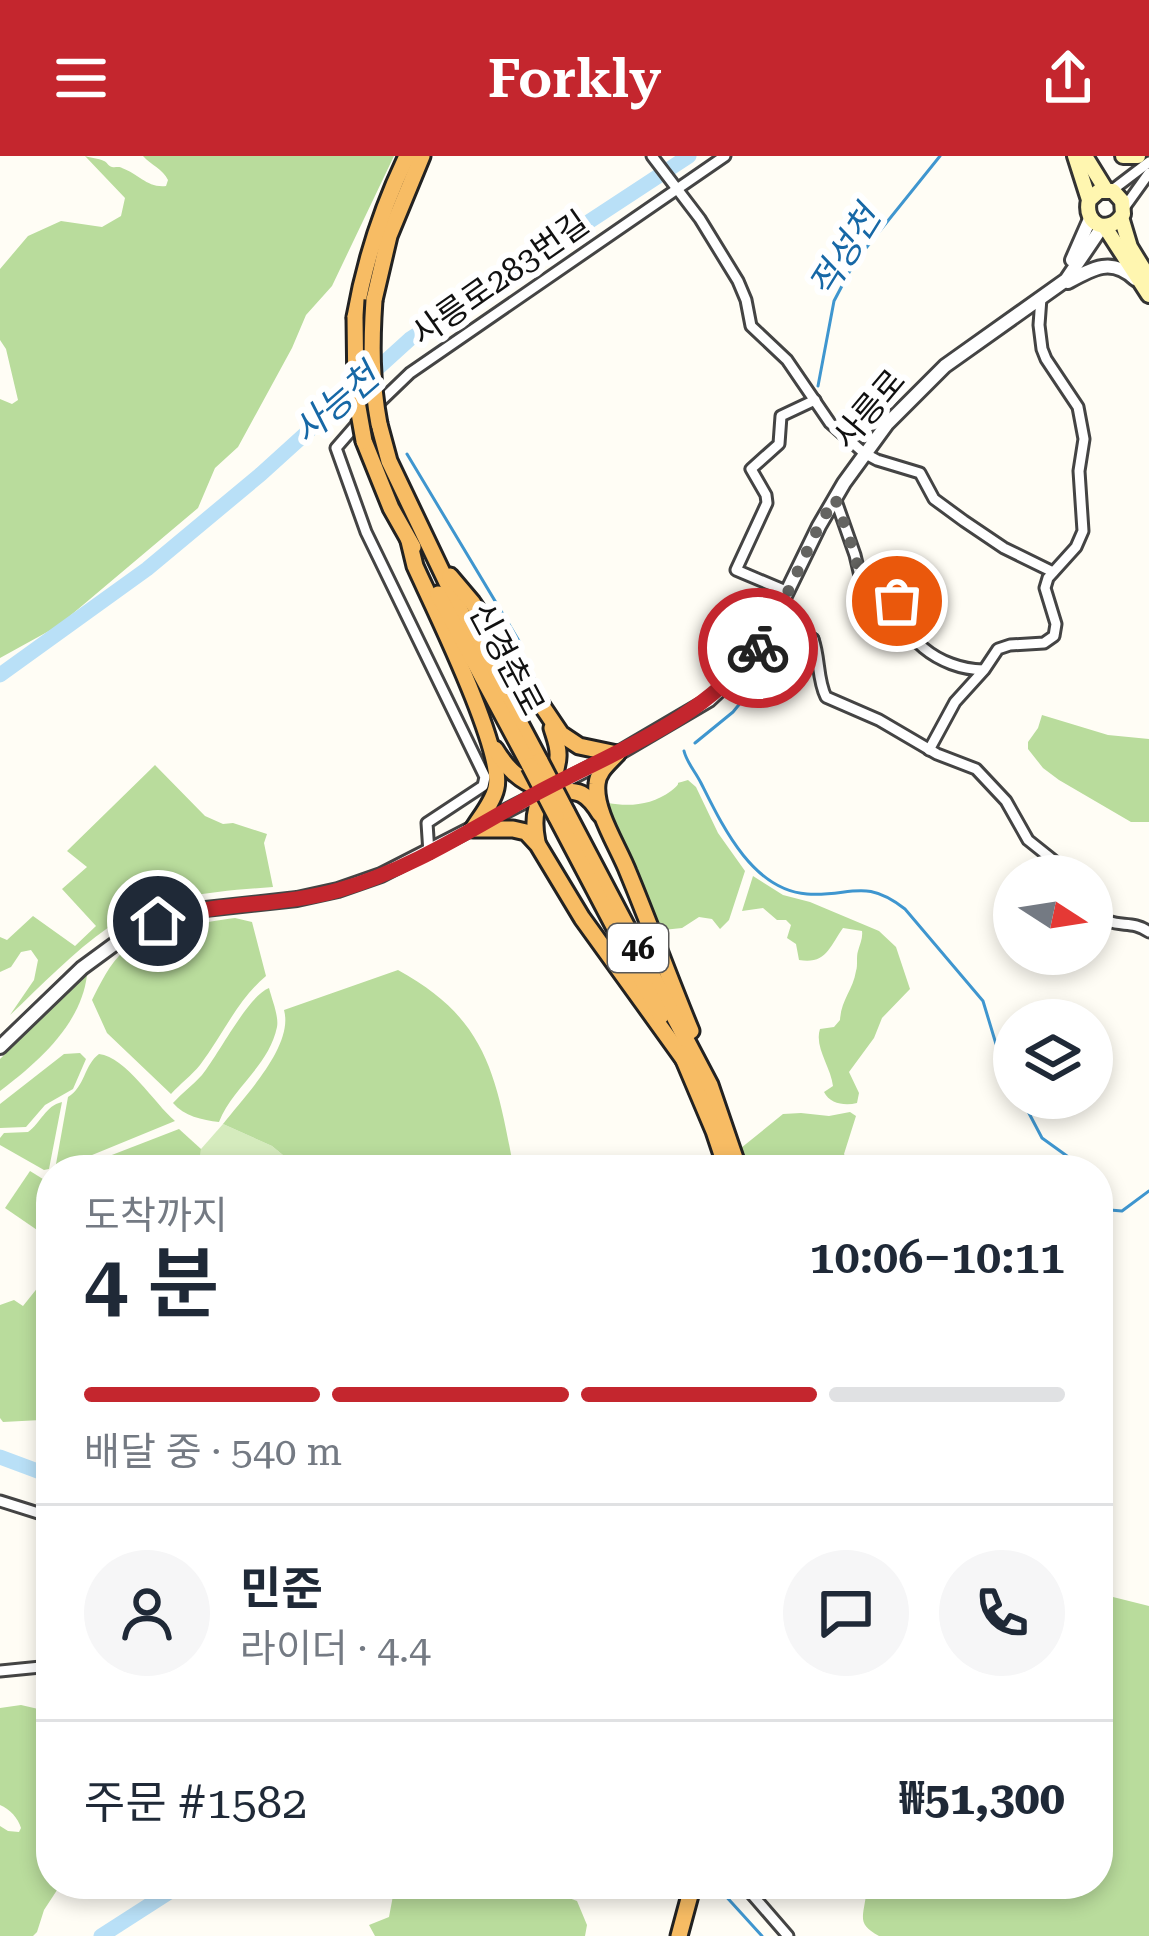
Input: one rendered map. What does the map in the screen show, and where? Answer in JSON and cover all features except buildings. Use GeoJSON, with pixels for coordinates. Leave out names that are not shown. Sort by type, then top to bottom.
{"type":"FeatureCollection","features":[{"type":"Feature","properties":{"kind":"highway","name":"신경춘로"},"geometry":{"type":"LineString","coordinates":[[407,156],[378,220],[355,317],[356,396],[364,441],[391,508],[535,764]]}},
{"type":"Feature","properties":{"kind":"highway","name":"신경춘로"},"geometry":{"type":"LineString","coordinates":[[422,156],[388,236],[374,300],[372,383],[389,460],[535,764],[686,1061],[722,1155]]}},
{"type":"Feature","properties":{"kind":"highway"},"geometry":{"type":"LineString","coordinates":[[409,541],[415,566],[504,765],[544,790],[579,792],[594,804],[608,828],[710,1084]]}},
{"type":"Feature","properties":{"kind":"highway"},"geometry":{"type":"LineString","coordinates":[[436,559],[472,602],[570,742],[617,754],[597,780],[608,828]]}},
{"type":"Feature","properties":{"kind":"highway"},"geometry":{"type":"LineString","coordinates":[[538,844],[536,804],[558,758],[548,716]]}},
{"type":"Feature","properties":{"kind":"highway"},"geometry":{"type":"LineString","coordinates":[[490,741],[496,788],[473,829],[513,829],[526,832],[538,844],[594,936],[686,1061]]}},
{"type":"Feature","properties":{"kind":"highway","name":"신경춘로"},"geometry":{"type":"LineString","coordinates":[[561,814],[710,1084],[734,1155]]}},
{"type":"Feature","properties":{"kind":"highway"},"geometry":{"type":"LineString","coordinates":[[670,1936],[679,1899]]}},
{"type":"Feature","properties":{"kind":"highway"},"geometry":{"type":"LineString","coordinates":[[679,1936],[689,1899]]}},
{"type":"Feature","properties":{"kind":"main road"},"geometry":{"type":"LineString","coordinates":[[1076,156],[1089,200]]}},
{"type":"Feature","properties":{"kind":"main road"},"geometry":{"type":"LineString","coordinates":[[1085,156],[1108,191]]}},
{"type":"Feature","properties":{"kind":"main road"},"geometry":{"type":"LineString","coordinates":[[1123,156],[1138,156]]}},
{"type":"Feature","properties":{"kind":"main road"},"geometry":{"type":"LineString","coordinates":[[1093,194],[1118,195],[1130,247],[1148,288],[1087,213],[1093,194]]}},
{"type":"Feature","properties":{"kind":"main road"},"geometry":{"type":"LineString","coordinates":[[1099,224],[1114,225],[1123,212]]}},
{"type":"Feature","properties":{"kind":"street"},"geometry":{"type":"LineString","coordinates":[[652,156],[700,219],[738,281],[751,326],[780,352],[830,423],[864,453],[920,473],[934,499],[1004,548],[1053,572]]}},
{"type":"Feature","properties":{"kind":"street","name":"사릉로283번길"},"geometry":{"type":"LineString","coordinates":[[429,853],[427,824],[483,785],[485,777],[366,532],[336,448],[410,374],[725,156]]}},
{"type":"Feature","properties":{"kind":"street"},"geometry":{"type":"LineString","coordinates":[[1108,191],[1149,162]]}},
{"type":"Feature","properties":{"kind":"street"},"geometry":{"type":"LineString","coordinates":[[1123,212],[1149,173]]}},
{"type":"Feature","properties":{"kind":"street","name":"사릉로"},"geometry":{"type":"LineString","coordinates":[[0,1047],[95,956],[143,928],[203,908],[281,901],[338,890],[381,875],[617,754],[709,700],[756,652],[835,498],[886,424],[931,378],[1066,280],[1099,224]]}},
{"type":"Feature","properties":{"kind":"street"},"geometry":{"type":"LineString","coordinates":[[929,750],[956,702],[994,654],[1003,646],[1044,644],[1054,635],[1056,624],[1045,588],[1083,531],[1079,471],[1084,439],[1078,407],[1042,349],[1041,298],[1094,267],[1107,265],[1129,273],[1148,288]]}},
{"type":"Feature","properties":{"kind":"street"},"geometry":{"type":"LineString","coordinates":[[814,400],[781,416],[778,447],[751,470],[767,503],[736,570],[785,598],[784,614],[791,626],[813,639],[826,697],[976,769],[1006,801],[1028,840],[1047,855]]}},
{"type":"Feature","properties":{"kind":"street"},"geometry":{"type":"LineString","coordinates":[[835,498],[860,576],[897,592],[901,618],[920,647],[956,666],[984,670]]}},
{"type":"Feature","properties":{"kind":"street"},"geometry":{"type":"LineString","coordinates":[[756,652],[813,639]]}},
{"type":"Feature","properties":{"kind":"street"},"geometry":{"type":"LineString","coordinates":[[1113,924],[1137,925],[1149,932]]}},
{"type":"Feature","properties":{"kind":"street"},"geometry":{"type":"LineString","coordinates":[[0,1501],[36,1512]]}},
{"type":"Feature","properties":{"kind":"street"},"geometry":{"type":"LineString","coordinates":[[0,1671],[36,1667]]}},
{"type":"Feature","properties":{"kind":"street"},"geometry":{"type":"LineString","coordinates":[[756,1899],[788,1936]]}},
{"type":"Feature","properties":{"kind":"green space"},"geometry":{"type":"Polygon","coordinates":[[[85,156],[166,186],[163,173],[143,156],[394,156],[332,286],[306,315],[238,447],[215,468],[198,508],[58,626],[0,658],[0,399],[12,404],[18,400],[0,340],[0,269],[28,236],[61,221],[102,227],[121,216],[125,198],[85,156]]]}},
{"type":"Feature","properties":{"kind":"green space"},"geometry":{"type":"Polygon","coordinates":[[[1042,715],[1108,735],[1149,739],[1149,822],[1131,822],[1043,768],[1028,749],[1042,715]]]}},
{"type":"Feature","properties":{"kind":"green space"},"geometry":{"type":"Polygon","coordinates":[[[155,765],[205,816],[267,834],[264,843],[273,887],[188,896],[128,916],[83,947],[10,1015],[34,980],[38,960],[31,950],[21,952],[11,967],[0,972],[0,937],[7,940],[33,916],[75,946],[96,926],[62,889],[87,867],[67,851],[155,765]]]}},
{"type":"Feature","properties":{"kind":"green space"},"geometry":{"type":"Polygon","coordinates":[[[688,780],[745,871],[729,920],[720,929],[712,919],[699,917],[682,928],[663,930],[653,916],[608,803],[649,802],[688,780]]]}},
{"type":"Feature","properties":{"kind":"green space"},"geometry":{"type":"Polygon","coordinates":[[[753,876],[783,895],[879,931],[896,947],[910,989],[882,1018],[874,1038],[849,1072],[859,1093],[857,1103],[838,1103],[824,1092],[833,1086],[819,1036],[820,1029],[834,1027],[840,1020],[857,969],[862,931],[843,928],[821,957],[799,960],[796,944],[787,938],[791,925],[786,920],[777,920],[763,908],[742,911],[753,876]]]}},
{"type":"Feature","properties":{"kind":"green space"},"geometry":{"type":"Polygon","coordinates":[[[235,918],[252,922],[266,976],[200,1065],[171,1094],[107,1033],[92,1000],[114,961],[134,944],[177,928],[235,918]]]}},
{"type":"Feature","properties":{"kind":"green space"},"geometry":{"type":"Polygon","coordinates":[[[398,970],[428,989],[452,1009],[483,1053],[511,1155],[283,1155],[223,1124],[275,1055],[285,1024],[284,1010],[398,970]]]}},
{"type":"Feature","properties":{"kind":"green space"},"geometry":{"type":"Polygon","coordinates":[[[87,975],[67,1026],[0,1091],[0,1059],[87,975]]]}},
{"type":"Feature","properties":{"kind":"green space"},"geometry":{"type":"Polygon","coordinates":[[[269,988],[277,1023],[273,1041],[219,1122],[182,1111],[173,1103],[202,1075],[243,1014],[269,988]]]}},
{"type":"Feature","properties":{"kind":"green space"},"geometry":{"type":"Polygon","coordinates":[[[80,1053],[86,1059],[73,1089],[45,1105],[26,1127],[0,1128],[0,1104],[64,1054],[80,1053]]]}},
{"type":"Feature","properties":{"kind":"green space"},"geometry":{"type":"Polygon","coordinates":[[[99,1054],[119,1063],[175,1121],[92,1155],[58,1155],[68,1097],[99,1054]]]}},
{"type":"Feature","properties":{"kind":"green space"},"geometry":{"type":"Polygon","coordinates":[[[62,1102],[52,1155],[36,1155],[36,1165],[0,1145],[4,1133],[28,1132],[62,1102]]]}},
{"type":"Feature","properties":{"kind":"green space"},"geometry":{"type":"Polygon","coordinates":[[[850,1112],[856,1116],[844,1155],[743,1155],[741,1148],[783,1114],[850,1112]]]}},
{"type":"Feature","properties":{"kind":"green space"},"geometry":{"type":"Polygon","coordinates":[[[223,1124],[283,1155],[200,1155],[223,1124]]]}},
{"type":"Feature","properties":{"kind":"green space"},"geometry":{"type":"Polygon","coordinates":[[[179,1129],[201,1149],[200,1155],[112,1155],[179,1129]]]}},
{"type":"Feature","properties":{"kind":"green space"},"geometry":{"type":"Polygon","coordinates":[[[30,1171],[36,1175],[36,1229],[5,1208],[30,1171]]]}},
{"type":"Feature","properties":{"kind":"green space"},"geometry":{"type":"Polygon","coordinates":[[[36,1290],[36,1420],[3,1422],[0,1305],[14,1300],[23,1306],[36,1290]]]}},
{"type":"Feature","properties":{"kind":"green space"},"geometry":{"type":"Polygon","coordinates":[[[1113,1597],[1149,1606],[1149,1936],[879,1936],[863,1920],[866,1899],[1113,1899],[1113,1597]]]}},
{"type":"Feature","properties":{"kind":"green space"},"geometry":{"type":"Polygon","coordinates":[[[0,1708],[36,1708],[36,1899],[51,1899],[33,1936],[0,1936],[0,1826],[8,1831],[21,1828],[0,1805],[0,1708]]]}},
{"type":"Feature","properties":{"kind":"green space"},"geometry":{"type":"Polygon","coordinates":[[[392,1899],[572,1899],[587,1925],[585,1936],[375,1936],[369,1925],[389,1917],[392,1899]]]}},
{"type":"Feature","properties":{"kind":"waterway","name":"사능천"},"geometry":{"type":"LineString","coordinates":[[0,675],[147,569],[410,339],[689,156]]}},
{"type":"Feature","properties":{"kind":"waterway","name":"적성천"},"geometry":{"type":"LineString","coordinates":[[818,386],[834,301],[854,263],[940,156]]}},
{"type":"Feature","properties":{"kind":"waterway"},"geometry":{"type":"LineString","coordinates":[[407,454],[519,641]]}},
{"type":"Feature","properties":{"kind":"waterway","name":"적성천"},"geometry":{"type":"LineString","coordinates":[[695,743],[733,712],[763,675]]}},
{"type":"Feature","properties":{"kind":"waterway","name":"적성천"},"geometry":{"type":"LineString","coordinates":[[684,751],[729,836],[755,868],[788,890],[807,894],[868,891],[891,899],[905,909],[983,1001],[993,1034]]}},
{"type":"Feature","properties":{"kind":"waterway","name":"적성천"},"geometry":{"type":"LineString","coordinates":[[1032,1119],[1042,1138],[1066,1155]]}},
{"type":"Feature","properties":{"kind":"waterway","name":"적성천"},"geometry":{"type":"LineString","coordinates":[[1113,1210],[1122,1211],[1149,1191]]}},
{"type":"Feature","properties":{"kind":"waterway","name":"사능천"},"geometry":{"type":"LineString","coordinates":[[0,1457],[36,1470]]}},
{"type":"Feature","properties":{"kind":"waterway","name":"사능천"},"geometry":{"type":"LineString","coordinates":[[101,1936],[159,1899]]}},
{"type":"Feature","properties":{"kind":"waterway"},"geometry":{"type":"LineString","coordinates":[[728,1899],[762,1936]]}},
{"type":"Feature","properties":{"kind":"way so far"},"geometry":{"type":"LineString","coordinates":[[758,648],[835,498],[860,576],[897,592],[897,601]]}},
{"type":"Feature","properties":{"kind":"route"},"geometry":{"type":"LineString","coordinates":[[158,921],[203,908],[316,895],[400,867],[695,709],[728,683],[758,648]]}}]}
